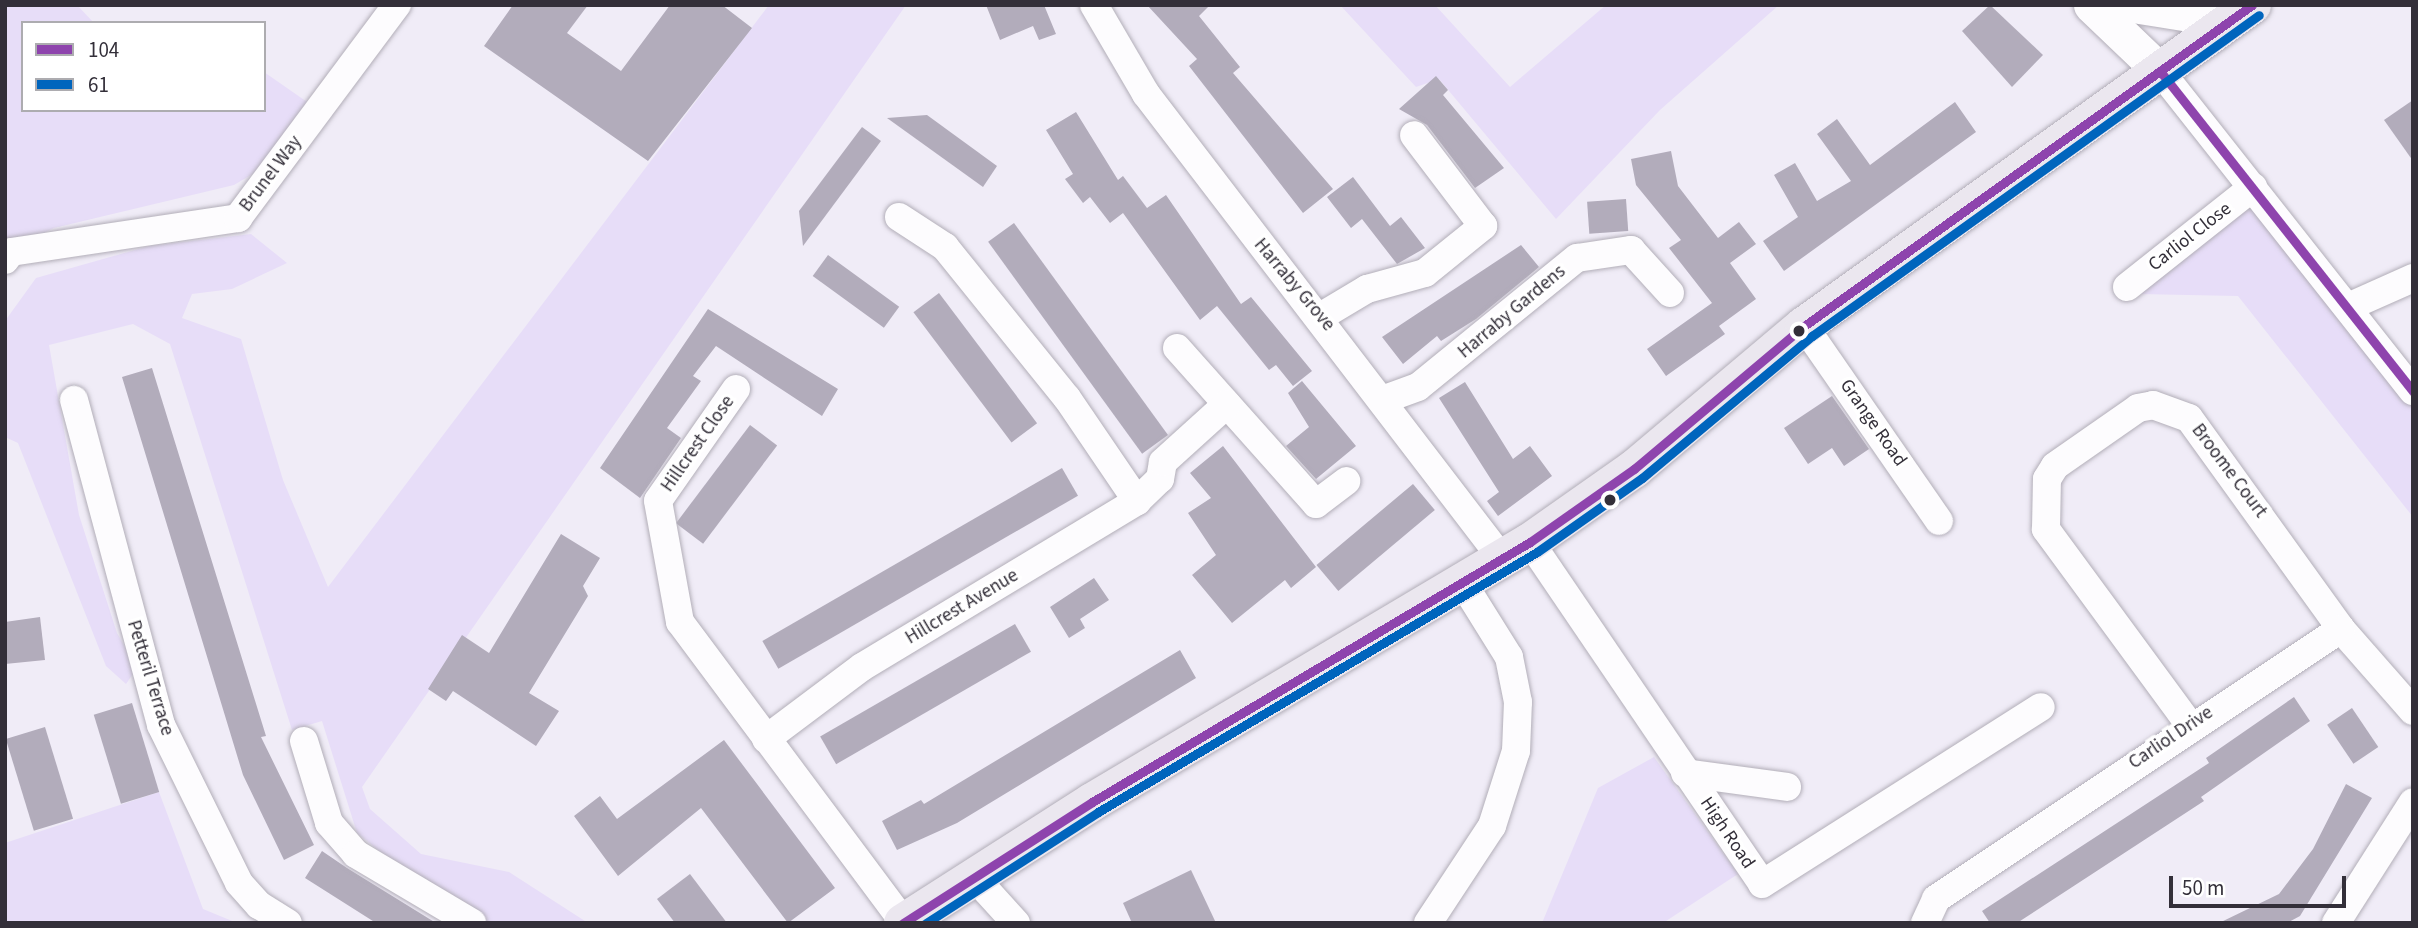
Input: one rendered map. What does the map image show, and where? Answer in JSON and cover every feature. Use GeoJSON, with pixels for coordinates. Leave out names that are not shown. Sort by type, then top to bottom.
{"type":"FeatureCollection","features":[{"type":"Feature","properties":{"kind":"main road"},"geometry":{"type":"LineString","coordinates":[[904,923],[1249,707],[1464,585],[1517,551],[1634,469],[1804,326],[2252,5]]}},
{"type":"Feature","properties":{"kind":"street","name":"Brunel Way"},"geometry":{"type":"LineString","coordinates":[[5,260],[11,252],[238,218],[397,5]]}},
{"type":"Feature","properties":{"kind":"street","name":"Harraby Grove"},"geometry":{"type":"LineString","coordinates":[[1094,5],[1146,94],[1385,399],[1517,551]]}},
{"type":"Feature","properties":{"kind":"street"},"geometry":{"type":"LineString","coordinates":[[2091,5],[2160,71],[2413,391]]}},
{"type":"Feature","properties":{"kind":"street"},"geometry":{"type":"LineString","coordinates":[[2133,5],[2189,14],[2235,5]]}},
{"type":"Feature","properties":{"kind":"street"},"geometry":{"type":"LineString","coordinates":[[1320,317],[1367,289],[1425,274],[1483,226],[1414,135]]}},
{"type":"Feature","properties":{"kind":"street","name":"Carliol Close"},"geometry":{"type":"LineString","coordinates":[[2127,287],[2253,187]]}},
{"type":"Feature","properties":{"kind":"street"},"geometry":{"type":"LineString","coordinates":[[899,216],[945,247],[1067,398],[1137,501]]}},
{"type":"Feature","properties":{"kind":"street","name":"Harraby Gardens"},"geometry":{"type":"LineString","coordinates":[[1385,399],[1418,387],[1577,258],[1631,250],[1670,293]]}},
{"type":"Feature","properties":{"kind":"street"},"geometry":{"type":"LineString","coordinates":[[2348,307],[2413,278]]}},
{"type":"Feature","properties":{"kind":"street","name":"Grange Road"},"geometry":{"type":"LineString","coordinates":[[1804,326],[1939,521]]}},
{"type":"Feature","properties":{"kind":"street"},"geometry":{"type":"LineString","coordinates":[[1177,348],[1316,504],[1346,481]]}},
{"type":"Feature","properties":{"kind":"street","name":"Hillcrest Close"},"geometry":{"type":"LineString","coordinates":[[736,389],[658,501],[680,622],[766,739]]}},
{"type":"Feature","properties":{"kind":"street","name":"Petteril Terrace"},"geometry":{"type":"LineString","coordinates":[[74,400],[161,725],[239,883],[258,905],[288,923]]}},
{"type":"Feature","properties":{"kind":"street","name":"Hillcrest Avenue"},"geometry":{"type":"LineString","coordinates":[[766,739],[862,667],[1137,501],[1160,479],[1163,462],[1227,404]]}},
{"type":"Feature","properties":{"kind":"street","name":"Broome Court"},"geometry":{"type":"LineString","coordinates":[[2189,724],[2046,529],[2047,479],[2055,466],[2138,408],[2164,406],[2189,418],[2342,629]]}},
{"type":"Feature","properties":{"kind":"street","name":"High Road"},"geometry":{"type":"LineString","coordinates":[[1517,551],[1685,772],[1762,884],[2041,707]]}},
{"type":"Feature","properties":{"kind":"street"},"geometry":{"type":"LineString","coordinates":[[1428,923],[1492,826],[1517,751],[1518,702],[1509,657],[1464,585]]}},
{"type":"Feature","properties":{"kind":"street"},"geometry":{"type":"LineString","coordinates":[[2342,629],[2413,711]]}},
{"type":"Feature","properties":{"kind":"street","name":"Carliol Drive"},"geometry":{"type":"LineString","coordinates":[[1925,923],[1936,899],[2189,724],[2342,629]]}},
{"type":"Feature","properties":{"kind":"street"},"geometry":{"type":"LineString","coordinates":[[766,739],[904,923]]}},
{"type":"Feature","properties":{"kind":"street"},"geometry":{"type":"LineString","coordinates":[[304,741],[329,823],[356,853],[472,923]]}},
{"type":"Feature","properties":{"kind":"street"},"geometry":{"type":"LineString","coordinates":[[1685,772],[1787,787]]}},
{"type":"Feature","properties":{"kind":"street"},"geometry":{"type":"LineString","coordinates":[[2336,923],[2413,802]]}},
{"type":"Feature","properties":{"kind":"street"},"geometry":{"type":"LineString","coordinates":[[975,878],[1016,923]]}},
{"type":"Feature","properties":{"kind":"shaded area"},"geometry":{"type":"Polygon","coordinates":[[[5,5],[77,5],[92,21],[21,21],[21,112],[266,112],[266,73],[310,104],[261,169],[234,185],[54,228],[5,252],[5,5]]]}},
{"type":"Feature","properties":{"kind":"shaded area"},"geometry":{"type":"Polygon","coordinates":[[[769,5],[906,5],[362,787],[370,809],[421,854],[509,872],[588,923],[469,923],[357,833],[322,721],[292,730],[170,344],[133,324],[49,345],[79,515],[117,633],[137,668],[126,684],[106,666],[18,443],[5,437],[5,321],[36,278],[149,246],[251,234],[287,263],[232,289],[192,294],[182,318],[241,339],[283,480],[328,587],[769,5]]]}},
{"type":"Feature","properties":{"kind":"shaded area"},"geometry":{"type":"Polygon","coordinates":[[[1340,5],[1435,5],[1510,87],[1606,5],[1779,5],[1660,110],[1556,219],[1439,79],[1416,87],[1340,5]]]}},
{"type":"Feature","properties":{"kind":"shaded area"},"geometry":{"type":"Polygon","coordinates":[[[2248,205],[2413,407],[2413,517],[2238,296],[2138,294],[2248,205]]]}},
{"type":"Feature","properties":{"kind":"shaded area"},"geometry":{"type":"Polygon","coordinates":[[[1654,757],[1738,874],[1663,923],[1542,923],[1598,788],[1654,757]]]}},
{"type":"Feature","properties":{"kind":"shaded area"},"geometry":{"type":"Polygon","coordinates":[[[159,792],[203,909],[237,923],[5,923],[5,843],[159,792]]]}},
{"type":"Feature","properties":{"kind":"building"},"geometry":{"type":"Polygon","coordinates":[[[513,5],[588,5],[567,33],[621,71],[670,5],[722,5],[752,28],[648,161],[484,46],[513,5]]]}},
{"type":"Feature","properties":{"kind":"building"},"geometry":{"type":"Polygon","coordinates":[[[986,5],[1044,5],[1056,34],[1039,40],[1033,26],[1000,40],[986,5]]]}},
{"type":"Feature","properties":{"kind":"building"},"geometry":{"type":"Polygon","coordinates":[[[1147,5],[1210,5],[1199,16],[1240,67],[1233,73],[1333,189],[1303,213],[1189,66],[1197,59],[1147,5]]]}},
{"type":"Feature","properties":{"kind":"building"},"geometry":{"type":"Polygon","coordinates":[[[1990,5],[2043,55],[2012,87],[1962,31],[1990,5]]]}},
{"type":"Feature","properties":{"kind":"building"},"geometry":{"type":"Polygon","coordinates":[[[1436,76],[1448,90],[1443,95],[1504,168],[1475,188],[1427,125],[1399,109],[1436,76]]]}},
{"type":"Feature","properties":{"kind":"building"},"geometry":{"type":"Polygon","coordinates":[[[2413,100],[2413,161],[2384,120],[2413,100]]]}},
{"type":"Feature","properties":{"kind":"building"},"geometry":{"type":"Polygon","coordinates":[[[1955,102],[1976,132],[1784,271],[1763,241],[1798,217],[1774,175],[1795,163],[1817,201],[1851,181],[1817,134],[1837,119],[1870,165],[1955,102]]]}},
{"type":"Feature","properties":{"kind":"building"},"geometry":{"type":"Polygon","coordinates":[[[1076,112],[1118,180],[1123,176],[1147,208],[1166,195],[1241,304],[1251,297],[1312,371],[1293,386],[1276,365],[1269,370],[1217,306],[1200,320],[1123,213],[1110,223],[1090,197],[1083,203],[1065,179],[1073,174],[1046,130],[1076,112]]]}},
{"type":"Feature","properties":{"kind":"building"},"geometry":{"type":"Polygon","coordinates":[[[927,115],[997,166],[983,187],[887,118],[927,115]]]}},
{"type":"Feature","properties":{"kind":"building"},"geometry":{"type":"Polygon","coordinates":[[[862,127],[881,141],[803,246],[799,211],[862,127]]]}},
{"type":"Feature","properties":{"kind":"building"},"geometry":{"type":"Polygon","coordinates":[[[1671,151],[1678,186],[1718,238],[1739,222],[1756,244],[1730,263],[1756,299],[1719,326],[1725,334],[1666,376],[1647,349],[1712,303],[1669,248],[1681,240],[1636,185],[1631,159],[1671,151]]]}},
{"type":"Feature","properties":{"kind":"building"},"geometry":{"type":"Polygon","coordinates":[[[1353,177],[1390,226],[1401,217],[1425,248],[1397,264],[1362,219],[1351,228],[1327,197],[1353,177]]]}},
{"type":"Feature","properties":{"kind":"building"},"geometry":{"type":"Polygon","coordinates":[[[1626,199],[1628,231],[1589,234],[1587,202],[1626,199]]]}},
{"type":"Feature","properties":{"kind":"building"},"geometry":{"type":"Polygon","coordinates":[[[1014,223],[1168,435],[1142,454],[988,242],[1014,223]]]}},
{"type":"Feature","properties":{"kind":"building"},"geometry":{"type":"Polygon","coordinates":[[[1521,245],[1539,267],[1476,319],[1441,341],[1437,336],[1403,364],[1382,337],[1521,245]]]}},
{"type":"Feature","properties":{"kind":"building"},"geometry":{"type":"Polygon","coordinates":[[[828,255],[899,307],[884,328],[813,276],[828,255]]]}},
{"type":"Feature","properties":{"kind":"building"},"geometry":{"type":"Polygon","coordinates":[[[939,293],[1037,423],[1012,442],[913,312],[939,293]]]}},
{"type":"Feature","properties":{"kind":"building"},"geometry":{"type":"Polygon","coordinates":[[[708,309],[838,389],[822,416],[716,346],[693,376],[701,381],[667,428],[681,438],[640,498],[600,468],[708,309]]]}},
{"type":"Feature","properties":{"kind":"building"},"geometry":{"type":"Polygon","coordinates":[[[152,368],[266,736],[261,737],[314,845],[284,860],[243,775],[122,377],[152,368]]]}},
{"type":"Feature","properties":{"kind":"building"},"geometry":{"type":"Polygon","coordinates":[[[1302,381],[1356,446],[1316,479],[1286,446],[1309,427],[1288,393],[1302,381]]]}},
{"type":"Feature","properties":{"kind":"building"},"geometry":{"type":"Polygon","coordinates":[[[1465,382],[1513,459],[1530,446],[1552,476],[1498,516],[1487,501],[1499,492],[1439,398],[1465,382]]]}},
{"type":"Feature","properties":{"kind":"building"},"geometry":{"type":"Polygon","coordinates":[[[1832,396],[1869,449],[1844,466],[1832,448],[1808,464],[1784,428],[1832,396]]]}},
{"type":"Feature","properties":{"kind":"building"},"geometry":{"type":"Polygon","coordinates":[[[750,425],[777,445],[703,544],[676,523],[750,425]]]}},
{"type":"Feature","properties":{"kind":"building"},"geometry":{"type":"Polygon","coordinates":[[[1223,446],[1316,567],[1291,588],[1285,580],[1232,623],[1192,575],[1216,555],[1188,513],[1211,498],[1190,473],[1223,446]]]}},
{"type":"Feature","properties":{"kind":"building"},"geometry":{"type":"Polygon","coordinates":[[[1062,468],[1078,496],[778,669],[762,641],[1062,468]]]}},
{"type":"Feature","properties":{"kind":"building"},"geometry":{"type":"Polygon","coordinates":[[[1413,484],[1435,510],[1338,591],[1316,565],[1413,484]]]}},
{"type":"Feature","properties":{"kind":"building"},"geometry":{"type":"Polygon","coordinates":[[[561,534],[600,558],[583,586],[588,596],[529,693],[559,711],[536,746],[453,691],[446,701],[428,689],[462,635],[489,653],[561,534]]]}},
{"type":"Feature","properties":{"kind":"building"},"geometry":{"type":"Polygon","coordinates":[[[1094,578],[1109,600],[1080,619],[1085,628],[1069,638],[1050,607],[1094,578]]]}},
{"type":"Feature","properties":{"kind":"building"},"geometry":{"type":"Polygon","coordinates":[[[40,617],[45,660],[5,664],[5,622],[40,617]]]}},
{"type":"Feature","properties":{"kind":"building"},"geometry":{"type":"Polygon","coordinates":[[[1015,624],[1031,652],[836,764],[820,737],[1015,624]]]}},
{"type":"Feature","properties":{"kind":"building"},"geometry":{"type":"Polygon","coordinates":[[[1180,650],[1196,678],[957,823],[897,850],[882,821],[921,800],[924,804],[1180,650]]]}},
{"type":"Feature","properties":{"kind":"building"},"geometry":{"type":"Polygon","coordinates":[[[2294,697],[2310,721],[2201,797],[2204,801],[2017,923],[1990,923],[1982,911],[2209,763],[2206,758],[2294,697]]]}},
{"type":"Feature","properties":{"kind":"building"},"geometry":{"type":"Polygon","coordinates":[[[132,703],[159,792],[121,804],[94,715],[132,703]]]}},
{"type":"Feature","properties":{"kind":"building"},"geometry":{"type":"Polygon","coordinates":[[[2352,708],[2378,747],[2353,764],[2327,725],[2352,708]]]}},
{"type":"Feature","properties":{"kind":"building"},"geometry":{"type":"Polygon","coordinates":[[[45,727],[73,819],[34,831],[6,739],[45,727]]]}},
{"type":"Feature","properties":{"kind":"building"},"geometry":{"type":"Polygon","coordinates":[[[724,740],[835,888],[788,923],[701,808],[618,876],[574,816],[600,796],[617,819],[724,740]]]}},
{"type":"Feature","properties":{"kind":"building"},"geometry":{"type":"Polygon","coordinates":[[[2346,784],[2372,798],[2300,916],[2287,923],[2219,923],[2279,894],[2313,849],[2346,784]]]}},
{"type":"Feature","properties":{"kind":"building"},"geometry":{"type":"Polygon","coordinates":[[[322,851],[436,923],[376,923],[305,878],[322,851]]]}},
{"type":"Feature","properties":{"kind":"building"},"geometry":{"type":"Polygon","coordinates":[[[1191,870],[1216,923],[1132,923],[1123,903],[1191,870]]]}},
{"type":"Feature","properties":{"kind":"building"},"geometry":{"type":"Polygon","coordinates":[[[690,874],[727,923],[675,923],[657,899],[690,874]]]}},
{"type":"Feature","properties":{"kind":"transit line","name":"104"},"geometry":{"type":"LineString","coordinates":[[903,923],[1092,802],[1530,542],[1634,469],[1804,326],[2252,5]]}},
{"type":"Feature","properties":{"kind":"transit line","name":"61"},"geometry":{"type":"LineString","coordinates":[[926,923],[1098,812],[1537,552],[1642,478],[1812,336],[2259,15]]}},
{"type":"Feature","properties":{"kind":"transit line","name":"104"},"geometry":{"type":"LineString","coordinates":[[2160,71],[2413,391]]}}]}
